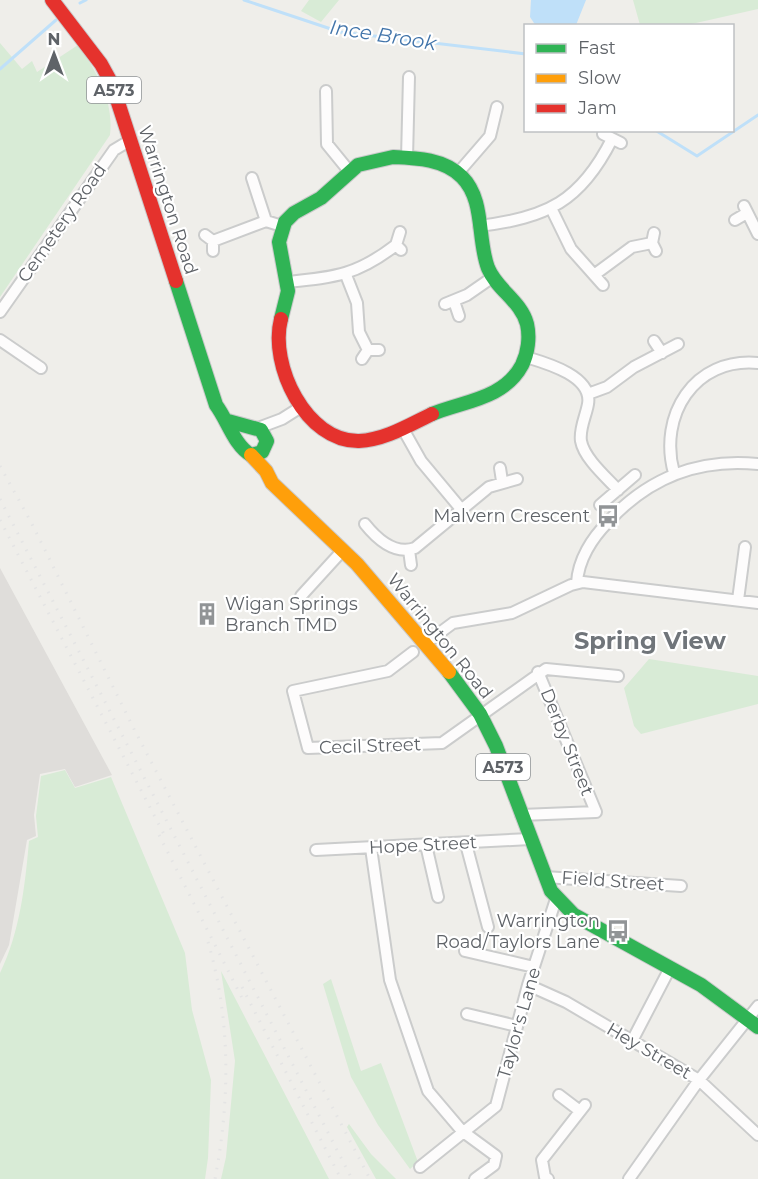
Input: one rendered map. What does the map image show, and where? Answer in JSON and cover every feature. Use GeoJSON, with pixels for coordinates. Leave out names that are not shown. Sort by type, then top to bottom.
{"type":"FeatureCollection","features":[{"type":"Feature","properties":{"kind":"main road","name":"Warrington Road"},"geometry":{"type":"LineString","coordinates":[[52,0],[101,64],[112,84],[216,405],[239,441]]}},
{"type":"Feature","properties":{"kind":"main road"},"geometry":{"type":"LineString","coordinates":[[407,158],[435,161],[458,173],[472,190],[483,254],[493,277],[524,315],[527,327],[526,357],[512,381],[494,395],[452,406],[403,429],[374,439],[345,440],[321,430],[301,407],[284,367],[279,341],[288,282],[280,248],[282,226],[294,213],[320,199],[349,171],[372,160],[407,158]]}},
{"type":"Feature","properties":{"kind":"main road"},"geometry":{"type":"LineString","coordinates":[[228,421],[264,433],[266,471]]}},
{"type":"Feature","properties":{"kind":"main road"},"geometry":{"type":"LineString","coordinates":[[239,441],[242,433],[254,428]]}},
{"type":"Feature","properties":{"kind":"main road","name":"A573"},"geometry":{"type":"LineString","coordinates":[[239,441],[244,452],[251,455]]}},
{"type":"Feature","properties":{"kind":"main road"},"geometry":{"type":"LineString","coordinates":[[251,455],[259,454],[266,445]]}},
{"type":"Feature","properties":{"kind":"main road","name":"Warrington Road"},"geometry":{"type":"LineString","coordinates":[[251,455],[266,471],[272,483],[343,550],[426,642],[480,714],[495,746],[545,877],[556,899],[574,915],[730,1004],[753,1023]]}},
{"type":"Feature","properties":{"kind":"street"},"geometry":{"type":"LineString","coordinates":[[407,158],[403,90],[409,77]]}},
{"type":"Feature","properties":{"kind":"street"},"geometry":{"type":"LineString","coordinates":[[326,91],[321,103],[327,144],[349,171]]}},
{"type":"Feature","properties":{"kind":"street"},"geometry":{"type":"LineString","coordinates":[[458,173],[490,136],[496,107]]}},
{"type":"Feature","properties":{"kind":"street"},"geometry":{"type":"LineString","coordinates":[[479,226],[514,221],[550,208],[581,188],[598,167],[612,139]]}},
{"type":"Feature","properties":{"kind":"street","name":"Cemetery Road"},"geometry":{"type":"LineString","coordinates":[[0,312],[114,150],[129,141]]}},
{"type":"Feature","properties":{"kind":"street"},"geometry":{"type":"LineString","coordinates":[[252,178],[266,221]]}},
{"type":"Feature","properties":{"kind":"street"},"geometry":{"type":"LineString","coordinates":[[550,208],[571,249],[603,285]]}},
{"type":"Feature","properties":{"kind":"street"},"geometry":{"type":"LineString","coordinates":[[735,219],[745,210],[758,234]]}},
{"type":"Feature","properties":{"kind":"street"},"geometry":{"type":"LineString","coordinates":[[211,242],[266,221],[282,226]]}},
{"type":"Feature","properties":{"kind":"street"},"geometry":{"type":"LineString","coordinates":[[288,282],[346,275],[366,267],[399,248],[400,232]]}},
{"type":"Feature","properties":{"kind":"street"},"geometry":{"type":"LineString","coordinates":[[594,275],[632,247],[654,242]]}},
{"type":"Feature","properties":{"kind":"street"},"geometry":{"type":"LineString","coordinates":[[346,275],[357,303],[359,332],[369,353]]}},
{"type":"Feature","properties":{"kind":"street"},"geometry":{"type":"LineString","coordinates":[[459,315],[450,303],[493,277]]}},
{"type":"Feature","properties":{"kind":"street"},"geometry":{"type":"LineString","coordinates":[[0,340],[41,368]]}},
{"type":"Feature","properties":{"kind":"street"},"geometry":{"type":"LineString","coordinates":[[654,341],[662,353]]}},
{"type":"Feature","properties":{"kind":"street"},"geometry":{"type":"LineString","coordinates":[[588,394],[607,387],[633,367],[678,344]]}},
{"type":"Feature","properties":{"kind":"street"},"geometry":{"type":"LineString","coordinates":[[526,357],[566,371],[588,394]]}},
{"type":"Feature","properties":{"kind":"street"},"geometry":{"type":"LineString","coordinates":[[674,473],[669,448],[669,432],[679,406],[690,390],[715,370],[735,364],[758,363]]}},
{"type":"Feature","properties":{"kind":"street"},"geometry":{"type":"LineString","coordinates":[[588,394],[581,442],[586,452],[618,490]]}},
{"type":"Feature","properties":{"kind":"street"},"geometry":{"type":"LineString","coordinates":[[254,428],[282,419],[301,407]]}},
{"type":"Feature","properties":{"kind":"street"},"geometry":{"type":"LineString","coordinates":[[266,445],[282,419]]}},
{"type":"Feature","properties":{"kind":"street"},"geometry":{"type":"LineString","coordinates":[[403,429],[421,461],[461,509]]}},
{"type":"Feature","properties":{"kind":"street"},"geometry":{"type":"LineString","coordinates":[[577,583],[585,556],[602,527],[639,492],[674,473],[722,463],[758,464]]}},
{"type":"Feature","properties":{"kind":"street"},"geometry":{"type":"LineString","coordinates":[[500,468],[502,481]]}},
{"type":"Feature","properties":{"kind":"street"},"geometry":{"type":"LineString","coordinates":[[600,505],[635,475]]}},
{"type":"Feature","properties":{"kind":"street"},"geometry":{"type":"LineString","coordinates":[[365,524],[371,537],[393,547],[409,550],[415,548],[489,487],[502,481],[516,479]]}},
{"type":"Feature","properties":{"kind":"street"},"geometry":{"type":"LineString","coordinates":[[738,600],[745,546]]}},
{"type":"Feature","properties":{"kind":"street"},"geometry":{"type":"LineString","coordinates":[[301,596],[343,550]]}},
{"type":"Feature","properties":{"kind":"street"},"geometry":{"type":"LineString","coordinates":[[409,550],[411,565]]}},
{"type":"Feature","properties":{"kind":"street"},"geometry":{"type":"LineString","coordinates":[[426,642],[453,623],[512,613],[577,583],[590,582],[758,603]]}},
{"type":"Feature","properties":{"kind":"street","name":"Cecil Street"},"geometry":{"type":"LineString","coordinates":[[407,653],[388,671],[293,691],[308,748],[442,743],[480,714]]}},
{"type":"Feature","properties":{"kind":"street"},"geometry":{"type":"LineString","coordinates":[[480,714],[538,672],[554,668],[618,676]]}},
{"type":"Feature","properties":{"kind":"street","name":"Derby Street"},"geometry":{"type":"LineString","coordinates":[[521,815],[596,813],[538,672]]}},
{"type":"Feature","properties":{"kind":"street","name":"Hope Street"},"geometry":{"type":"LineString","coordinates":[[316,850],[530,839]]}},
{"type":"Feature","properties":{"kind":"street"},"geometry":{"type":"LineString","coordinates":[[466,844],[488,927]]}},
{"type":"Feature","properties":{"kind":"street"},"geometry":{"type":"LineString","coordinates":[[426,845],[438,897]]}},
{"type":"Feature","properties":{"kind":"street"},"geometry":{"type":"LineString","coordinates":[[371,848],[390,980],[428,1091],[462,1131],[496,1156],[494,1165],[475,1179]]}},
{"type":"Feature","properties":{"kind":"street","name":"Field Street"},"geometry":{"type":"LineString","coordinates":[[545,877],[681,886]]}},
{"type":"Feature","properties":{"kind":"street","name":"Taylor's Lane"},"geometry":{"type":"LineString","coordinates":[[420,1167],[495,1106],[528,985],[556,899]]}},
{"type":"Feature","properties":{"kind":"street"},"geometry":{"type":"LineString","coordinates":[[465,951],[534,967]]}},
{"type":"Feature","properties":{"kind":"street"},"geometry":{"type":"LineString","coordinates":[[632,1041],[670,968]]}},
{"type":"Feature","properties":{"kind":"street","name":"Hey Street"},"geometry":{"type":"LineString","coordinates":[[528,985],[566,1002],[699,1080],[758,1135]]}},
{"type":"Feature","properties":{"kind":"street"},"geometry":{"type":"LineString","coordinates":[[633,1178],[699,1080],[753,1023],[758,1006]]}},
{"type":"Feature","properties":{"kind":"street"},"geometry":{"type":"LineString","coordinates":[[467,1014],[518,1026]]}},
{"type":"Feature","properties":{"kind":"street"},"geometry":{"type":"LineString","coordinates":[[548,1179],[545,1177],[542,1160],[582,1108],[559,1095]]}},
{"type":"Feature","properties":{"kind":"shaded area"},"geometry":{"type":"Polygon","coordinates":[[[0,568],[112,775],[75,787],[65,769],[40,774],[34,815],[36,836],[27,840],[9,945],[0,964],[0,568]]]}},
{"type":"Feature","properties":{"kind":"green space"},"geometry":{"type":"Polygon","coordinates":[[[309,0],[339,0],[321,22],[301,11],[309,0]]]}},
{"type":"Feature","properties":{"kind":"green space"},"geometry":{"type":"Polygon","coordinates":[[[633,0],[758,0],[758,9],[691,24],[640,24],[633,0]]]}},
{"type":"Feature","properties":{"kind":"green space"},"geometry":{"type":"Polygon","coordinates":[[[0,43],[22,69],[32,61],[37,72],[78,45],[103,87],[111,122],[110,135],[0,297],[0,43]]]}},
{"type":"Feature","properties":{"kind":"green space"},"geometry":{"type":"Polygon","coordinates":[[[649,659],[758,676],[758,704],[641,734],[634,726],[624,688],[649,659]]]}},
{"type":"Feature","properties":{"kind":"green space"},"geometry":{"type":"Polygon","coordinates":[[[65,770],[75,788],[111,777],[185,953],[192,1010],[211,1080],[205,1179],[0,1179],[0,973],[17,925],[29,841],[38,837],[36,816],[41,776],[65,770]]]}},
{"type":"Feature","properties":{"kind":"green space"},"geometry":{"type":"Polygon","coordinates":[[[221,971],[329,1179],[221,1179],[226,1157],[235,1061],[221,971]]]}},
{"type":"Feature","properties":{"kind":"green space"},"geometry":{"type":"Polygon","coordinates":[[[331,979],[361,1071],[381,1063],[418,1162],[410,1169],[378,1125],[351,1077],[323,984],[331,979]]]}},
{"type":"Feature","properties":{"kind":"green space"},"geometry":{"type":"Polygon","coordinates":[[[349,1124],[371,1154],[396,1179],[376,1179],[347,1127],[349,1124]]]}},
{"type":"Feature","properties":{"kind":"water"},"geometry":{"type":"Polygon","coordinates":[[[531,0],[586,0],[576,24],[535,24],[530,17],[531,0]]]}},
{"type":"Feature","properties":{"kind":"waterway","name":"Ince Brook"},"geometry":{"type":"LineString","coordinates":[[80,3],[86,0]]}},
{"type":"Feature","properties":{"kind":"waterway","name":"Ince Brook"},"geometry":{"type":"LineString","coordinates":[[244,0],[340,32],[524,54]]}},
{"type":"Feature","properties":{"kind":"waterway","name":"Ince Brook"},"geometry":{"type":"LineString","coordinates":[[0,69],[56,20]]}},
{"type":"Feature","properties":{"kind":"waterway","name":"Ince Brook"},"geometry":{"type":"LineString","coordinates":[[734,131],[758,115]]}},
{"type":"Feature","properties":{"kind":"waterway","name":"Ince Brook"},"geometry":{"type":"LineString","coordinates":[[658,132],[697,156],[733,132]]}},
{"type":"Feature","properties":{"kind":"railway"},"geometry":{"type":"LineString","coordinates":[[0,466],[31,522],[135,731],[370,1179]]}},
{"type":"Feature","properties":{"kind":"railway"},"geometry":{"type":"LineString","coordinates":[[0,499],[352,1179]]}},
{"type":"Feature","properties":{"kind":"railway"},"geometry":{"type":"LineString","coordinates":[[0,520],[167,840]]}},
{"type":"Feature","properties":{"kind":"railway"},"geometry":{"type":"LineString","coordinates":[[159,835],[242,998]]}},
{"type":"Feature","properties":{"kind":"railway"},"geometry":{"type":"LineString","coordinates":[[208,942],[221,1001],[226,1060],[223,1120],[215,1179]]}},
{"type":"Feature","properties":{"kind":"railway"},"geometry":{"type":"LineString","coordinates":[[242,987],[341,1179]]}},
{"type":"Feature","properties":{"kind":"traffic: fast"},"geometry":{"type":"LineString","coordinates":[[393,157],[439,163],[462,177],[474,197],[488,268],[497,283],[520,309],[528,329],[528,345],[522,365],[505,385],[482,397],[432,414]]}},
{"type":"Feature","properties":{"kind":"traffic: fast"},"geometry":{"type":"LineString","coordinates":[[281,319],[288,291],[279,242],[285,222],[294,213],[321,198],[358,165],[393,157]]}},
{"type":"Feature","properties":{"kind":"traffic: fast"},"geometry":{"type":"LineString","coordinates":[[176,281],[216,405],[245,451],[251,455],[262,452],[267,441],[261,430],[228,421]]}},
{"type":"Feature","properties":{"kind":"traffic: fast"},"geometry":{"type":"LineString","coordinates":[[449,672],[480,714],[496,746],[551,891],[574,915],[701,985],[758,1027]]}},
{"type":"Feature","properties":{"kind":"traffic: slow"},"geometry":{"type":"LineString","coordinates":[[251,455],[266,471],[272,483],[357,564],[449,672]]}},
{"type":"Feature","properties":{"kind":"traffic: jam"},"geometry":{"type":"LineString","coordinates":[[52,0],[101,64],[112,84],[176,281]]}},
{"type":"Feature","properties":{"kind":"traffic: jam"},"geometry":{"type":"LineString","coordinates":[[281,319],[279,337],[286,378],[308,415],[323,429],[340,438],[369,440],[397,431],[432,414]]}},
{"type":"Feature","properties":{"kind":"place","name":"Malvern Crescent"},"geometry":{"type":"Point","coordinates":[608,516]}},
{"type":"Feature","properties":{"kind":"place","name":"Wigan Springs Branch TMD"},"geometry":{"type":"Point","coordinates":[207,614]}},
{"type":"Feature","properties":{"kind":"place","name":"Warrington Road/Taylors Lane"},"geometry":{"type":"Point","coordinates":[618,931]}},
{"type":"Feature","properties":{"kind":"district","name":"Spring View"},"geometry":{"type":"Point","coordinates":[650,640]}}]}
